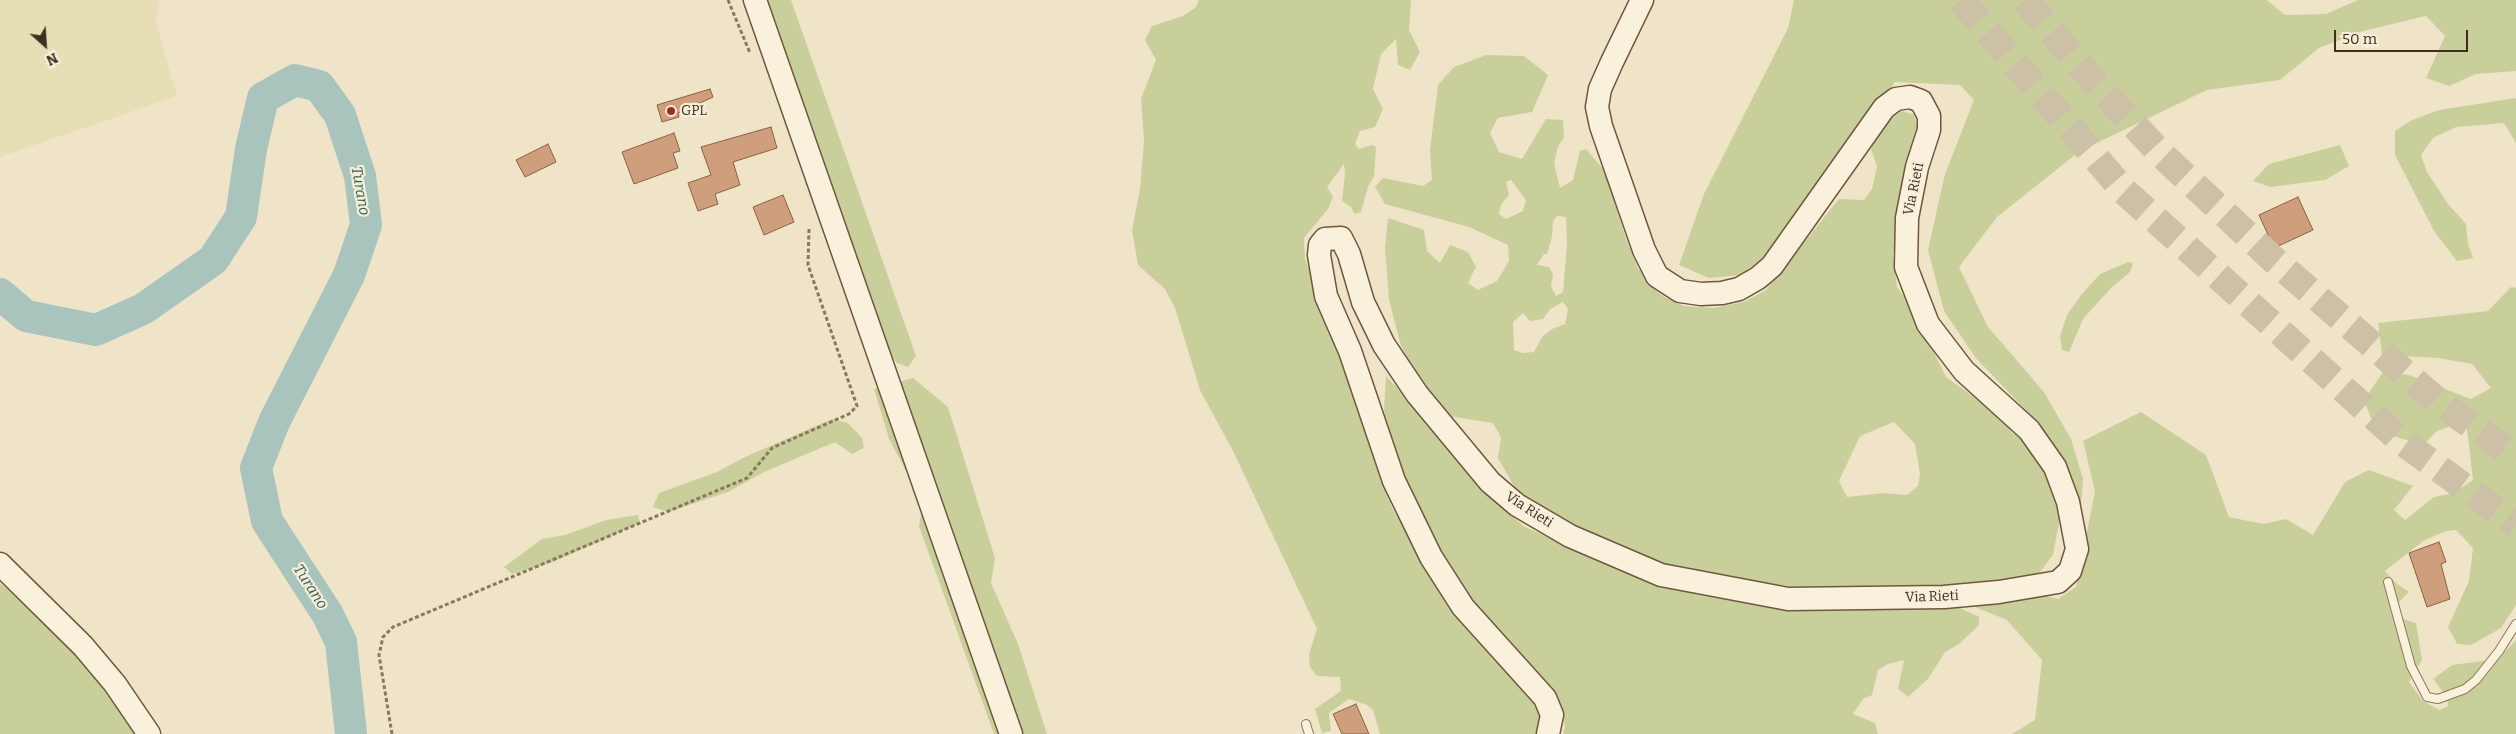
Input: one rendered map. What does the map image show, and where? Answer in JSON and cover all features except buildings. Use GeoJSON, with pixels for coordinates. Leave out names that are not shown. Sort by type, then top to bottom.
{"type":"FeatureCollection","features":[{"type":"Feature","properties":{"kind":"street"},"geometry":{"type":"LineString","coordinates":[[755,0],[1011,734]]}},
{"type":"Feature","properties":{"kind":"street","name":"Via Rieti"},"geometry":{"type":"LineString","coordinates":[[1548,734],[1552,715],[1545,698],[1463,607],[1431,557],[1394,482],[1350,351],[1326,296],[1319,255],[1320,245],[1325,239],[1341,238],[1349,254],[1363,302],[1384,345],[1417,394],[1490,482],[1517,505],[1570,536],[1661,575],[1788,599],[1944,598],[1999,592],[2058,582],[2070,571],[2077,549],[2068,502],[2054,467],[2029,430],[1964,371],[1928,324],[1906,267],[1907,218],[1917,167],[1928,130],[1928,116],[1921,101],[1910,96],[1896,99],[1884,108],[1772,266],[1758,278],[1739,289],[1701,294],[1680,291],[1657,276],[1644,250],[1601,126],[1597,107],[1600,89],[1642,0]]}},
{"type":"Feature","properties":{"kind":"street"},"geometry":{"type":"LineString","coordinates":[[0,564],[83,646],[115,684],[149,734]]}},
{"type":"Feature","properties":{"kind":"lane"},"geometry":{"type":"LineString","coordinates":[[2388,582],[2411,666],[2427,697],[2438,699],[2465,689],[2476,680],[2500,651],[2516,624]]}},
{"type":"Feature","properties":{"kind":"lane"},"geometry":{"type":"LineString","coordinates":[[1306,724],[1309,734]]}},
{"type":"Feature","properties":{"kind":"path"},"geometry":{"type":"LineString","coordinates":[[728,0],[753,60]]}},
{"type":"Feature","properties":{"kind":"path"},"geometry":{"type":"LineString","coordinates":[[392,734],[379,654],[382,637],[393,627],[747,478],[772,448],[849,414],[857,406],[808,266],[809,229]]}},
{"type":"Feature","properties":{"kind":"shaded area"},"geometry":{"type":"Polygon","coordinates":[[[0,0],[159,0],[156,22],[177,96],[0,157],[0,0]]]}},
{"type":"Feature","properties":{"kind":"green space"},"geometry":{"type":"Polygon","coordinates":[[[762,0],[791,0],[916,356],[908,367],[897,363],[881,341],[762,0]]]}},
{"type":"Feature","properties":{"kind":"green space"},"geometry":{"type":"Polygon","coordinates":[[[1199,0],[1411,0],[1409,30],[1420,52],[1410,70],[1398,65],[1396,39],[1381,54],[1373,89],[1383,109],[1375,127],[1360,131],[1355,144],[1359,149],[1372,145],[1376,147],[1374,176],[1368,187],[1361,212],[1355,214],[1350,206],[1342,201],[1344,164],[1327,187],[1333,197],[1328,209],[1304,238],[1305,259],[1344,356],[1381,482],[1393,510],[1437,579],[1537,703],[1544,722],[1541,734],[1380,734],[1373,710],[1367,705],[1349,699],[1329,713],[1331,731],[1322,733],[1315,709],[1341,691],[1340,677],[1317,676],[1310,667],[1309,654],[1317,629],[1233,451],[1200,390],[1175,308],[1165,289],[1138,265],[1132,230],[1140,189],[1144,141],[1141,99],[1156,60],[1145,40],[1152,26],[1183,16],[1196,7],[1199,0]]]}},
{"type":"Feature","properties":{"kind":"green space"},"geometry":{"type":"Polygon","coordinates":[[[1794,0],[2267,0],[2285,15],[2326,14],[2358,0],[2516,0],[2516,71],[2476,74],[2449,86],[2426,78],[2445,36],[2426,16],[2363,31],[2319,48],[2280,80],[2207,90],[2080,151],[1997,217],[1959,267],[1988,327],[2044,392],[2071,439],[2083,479],[2081,504],[2069,476],[2039,424],[1975,357],[1944,311],[1928,250],[1945,174],[1974,100],[1960,85],[1895,82],[1786,238],[1741,275],[1709,278],[1679,265],[1704,194],[1788,28],[1794,0]]]}},
{"type":"Feature","properties":{"kind":"green space"},"geometry":{"type":"Polygon","coordinates":[[[1486,55],[1524,56],[1548,75],[1532,112],[1498,118],[1490,133],[1499,152],[1522,159],[1546,119],[1563,120],[1564,138],[1558,146],[1554,163],[1560,188],[1573,180],[1580,151],[1586,149],[1604,170],[1626,239],[1638,268],[1652,287],[1664,297],[1684,306],[1713,308],[1744,302],[1766,290],[1839,199],[1864,200],[1872,189],[1877,166],[1871,149],[1879,128],[1902,111],[1914,115],[1921,139],[1893,253],[1897,287],[1913,309],[1946,377],[2002,417],[2012,433],[2027,439],[2039,456],[2061,512],[2053,555],[2033,581],[1814,594],[1784,585],[1764,585],[1709,577],[1651,562],[1602,542],[1518,493],[1498,458],[1501,438],[1493,423],[1448,416],[1418,376],[1401,346],[1389,300],[1385,249],[1388,218],[1424,230],[1427,251],[1440,263],[1450,245],[1468,252],[1476,267],[1468,283],[1478,290],[1497,281],[1509,261],[1508,245],[1469,227],[1385,204],[1375,187],[1383,178],[1423,186],[1432,180],[1430,150],[1438,85],[1454,67],[1486,55]],[[1511,180],[1506,182],[1509,195],[1501,205],[1499,214],[1506,219],[1523,211],[1526,200],[1511,180]],[[1557,216],[1553,221],[1552,237],[1547,254],[1544,254],[1537,265],[1549,267],[1553,274],[1551,286],[1556,296],[1563,292],[1567,244],[1566,217],[1557,216]],[[1563,302],[1550,309],[1543,319],[1530,321],[1523,313],[1513,322],[1514,350],[1523,353],[1534,352],[1542,337],[1552,329],[1565,324],[1568,309],[1563,302]],[[1894,422],[1860,436],[1839,481],[1847,497],[1884,493],[1907,495],[1918,486],[1920,474],[1915,444],[1894,422]]]}},
{"type":"Feature","properties":{"kind":"green space"},"geometry":{"type":"Polygon","coordinates":[[[2516,98],[2516,143],[2504,123],[2456,127],[2433,138],[2421,155],[2427,172],[2448,204],[2466,224],[2468,244],[2473,258],[2457,261],[2434,231],[2395,155],[2395,131],[2410,121],[2439,110],[2516,98]]]}},
{"type":"Feature","properties":{"kind":"green space"},"geometry":{"type":"Polygon","coordinates":[[[2340,145],[2349,166],[2325,180],[2270,187],[2253,181],[2269,164],[2340,145]]]}},
{"type":"Feature","properties":{"kind":"green space"},"geometry":{"type":"Polygon","coordinates":[[[2128,262],[2133,263],[2130,272],[2111,288],[2083,319],[2069,352],[2062,350],[2060,336],[2067,315],[2081,295],[2100,274],[2128,262]]]}},
{"type":"Feature","properties":{"kind":"green space"},"geometry":{"type":"Polygon","coordinates":[[[2511,287],[2516,288],[2516,605],[2501,628],[2471,645],[2457,644],[2448,627],[2469,581],[2473,548],[2456,530],[2446,531],[2423,541],[2385,571],[2396,583],[2409,592],[2391,610],[2403,619],[2416,623],[2422,660],[2409,682],[2423,701],[2439,710],[2448,706],[2447,697],[2433,679],[2452,665],[2498,659],[2516,640],[2516,734],[2012,734],[2035,720],[2042,660],[2007,620],[1960,601],[2029,591],[2058,599],[2076,587],[2095,491],[2083,441],[2141,412],[2206,455],[2229,517],[2263,524],[2286,519],[2313,535],[2345,482],[2369,470],[2413,486],[2394,510],[2405,520],[2434,497],[2453,493],[2473,480],[2466,421],[2437,431],[2423,445],[2376,431],[2364,400],[2383,372],[2409,375],[2471,399],[2491,388],[2472,364],[2438,358],[2382,355],[2378,323],[2488,311],[2511,287]]]}},
{"type":"Feature","properties":{"kind":"green space"},"geometry":{"type":"Polygon","coordinates":[[[1386,376],[1482,477],[1503,509],[1525,527],[1614,567],[1690,593],[1722,599],[1749,601],[1943,600],[1979,617],[1979,625],[1959,644],[1945,652],[1928,679],[1908,697],[1898,689],[1904,660],[1888,664],[1878,670],[1872,695],[1863,699],[1853,714],[1875,723],[1878,734],[1563,734],[1565,726],[1560,704],[1542,678],[1463,591],[1420,516],[1390,441],[1384,410],[1386,376]]]}},
{"type":"Feature","properties":{"kind":"green space"},"geometry":{"type":"Polygon","coordinates":[[[913,378],[948,407],[995,558],[991,583],[1018,644],[1047,734],[994,734],[919,526],[923,503],[889,439],[874,389],[913,378]]]}},
{"type":"Feature","properties":{"kind":"green space"},"geometry":{"type":"Polygon","coordinates":[[[832,419],[848,423],[862,438],[864,448],[852,454],[835,442],[764,472],[728,492],[668,512],[653,507],[659,493],[717,472],[745,457],[832,419]]]}},
{"type":"Feature","properties":{"kind":"green space"},"geometry":{"type":"Polygon","coordinates":[[[638,515],[640,523],[553,562],[512,574],[504,567],[542,539],[565,535],[606,520],[638,515]]]}},
{"type":"Feature","properties":{"kind":"green space"},"geometry":{"type":"Polygon","coordinates":[[[0,583],[38,611],[108,690],[136,734],[0,734],[0,583]]]}},
{"type":"Feature","properties":{"kind":"waterway","name":"Turano"},"geometry":{"type":"LineString","coordinates":[[0,294],[26,316],[96,330],[143,309],[213,260],[241,217],[251,149],[263,98],[295,80],[319,86],[340,115],[360,176],[366,225],[349,275],[274,422],[256,468],[267,521],[328,615],[341,642],[351,734]]}},
{"type":"Feature","properties":{"kind":"tunnel"},"geometry":{"type":"LineString","coordinates":[[1961,0],[2124,191],[2400,440],[2516,525]]}},
{"type":"Feature","properties":{"kind":"tunnel"},"geometry":{"type":"LineString","coordinates":[[2025,0],[2097,85],[2161,154],[2275,261],[2436,400],[2516,457]]}},
{"type":"Feature","properties":{"kind":"place","name":"GPL"},"geometry":{"type":"Point","coordinates":[671,111]}}]}
